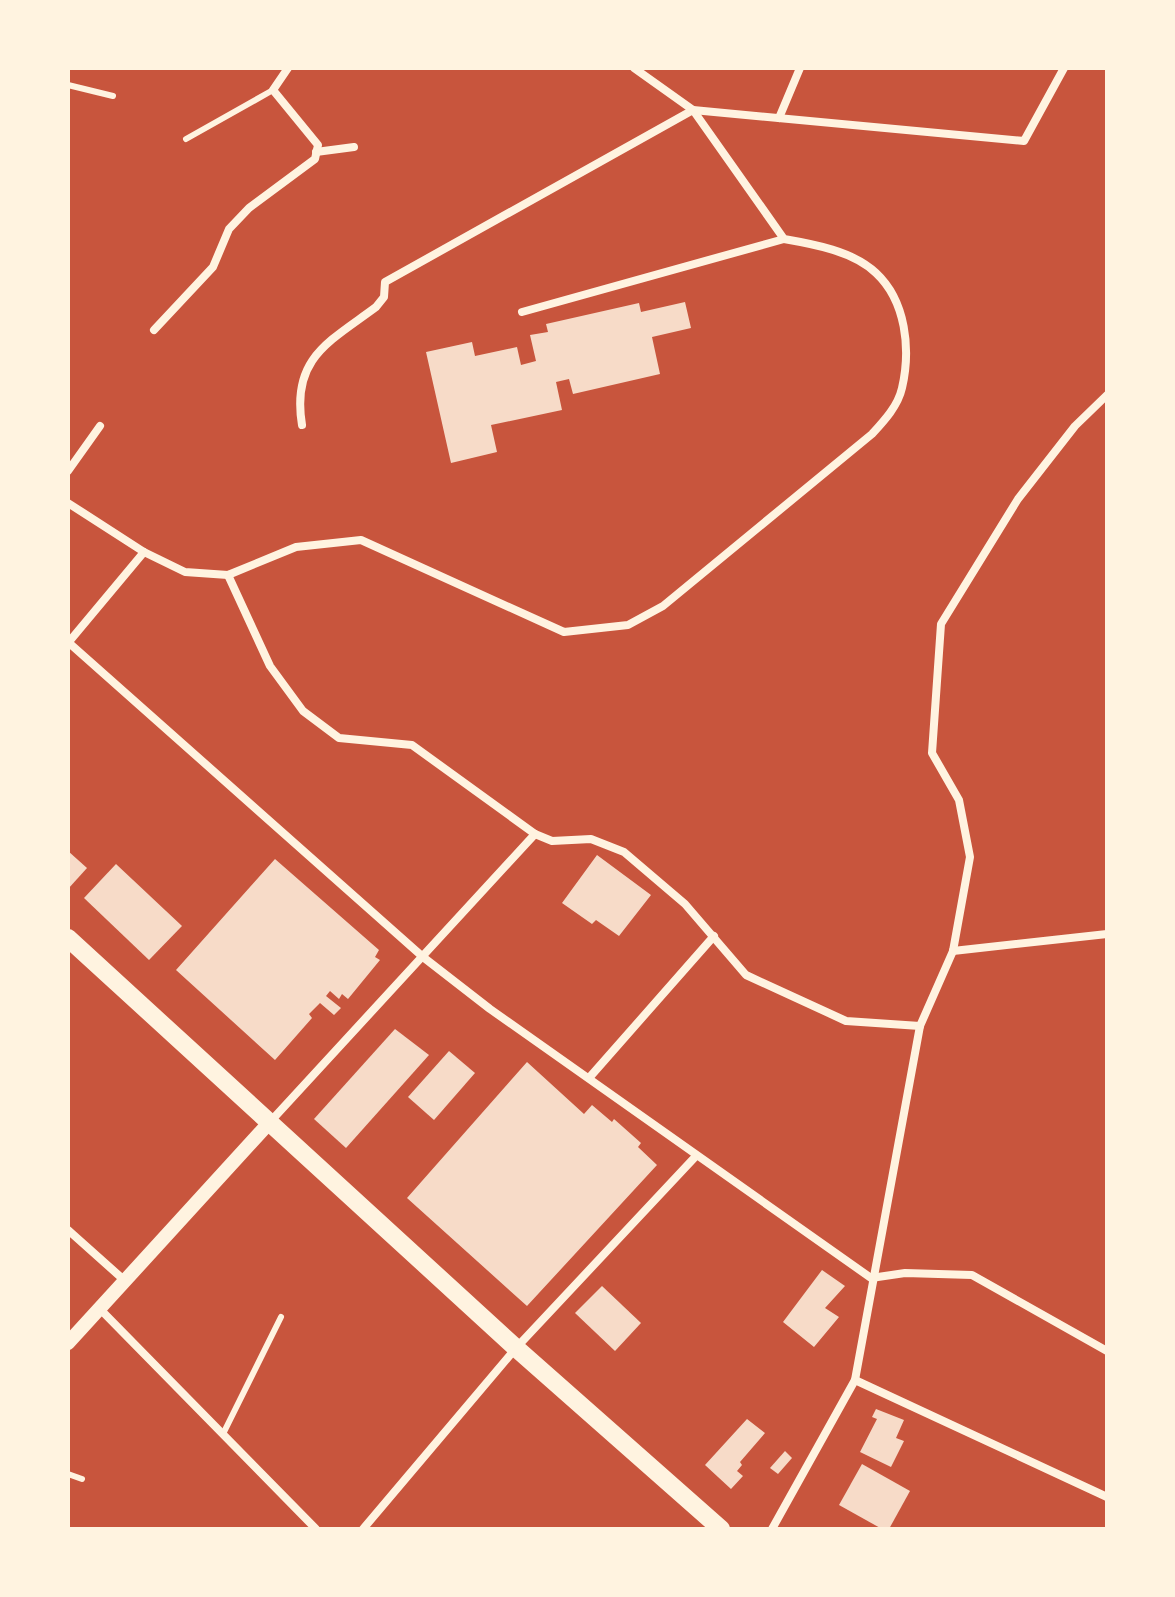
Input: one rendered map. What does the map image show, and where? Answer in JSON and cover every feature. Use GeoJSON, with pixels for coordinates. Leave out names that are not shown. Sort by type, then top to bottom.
{"type":"FeatureCollection","features":[{"type":"Feature","properties":{"kind":"highway"},"geometry":{"type":"LineString","coordinates":[[68,938],[516,1348],[721,1529]]}},
{"type":"Feature","properties":{"kind":"street"},"geometry":{"type":"LineString","coordinates":[[154,330],[213,267],[229,229],[249,208],[315,159],[318,145],[273,90],[288,68]]}},
{"type":"Feature","properties":{"kind":"street"},"geometry":{"type":"LineString","coordinates":[[634,68],[693,110],[784,239]]}},
{"type":"Feature","properties":{"kind":"street"},"geometry":{"type":"LineString","coordinates":[[779,118],[800,68]]}},
{"type":"Feature","properties":{"kind":"street"},"geometry":{"type":"LineString","coordinates":[[302,425],[298,389],[314,354],[376,307],[384,297],[385,282],[693,110],[1024,141],[1064,68]]}},
{"type":"Feature","properties":{"kind":"street"},"geometry":{"type":"LineString","coordinates":[[316,152],[354,147]]}},
{"type":"Feature","properties":{"kind":"street"},"geometry":{"type":"LineString","coordinates":[[68,503],[144,552],[185,572],[228,575],[296,547],[361,540],[564,632],[628,625],[663,606],[872,434],[889,415],[902,389],[906,327],[893,294],[874,271],[823,246],[784,239],[522,312]]}},
{"type":"Feature","properties":{"kind":"street"},"geometry":{"type":"LineString","coordinates":[[772,1529],[855,1380],[871,1278],[920,1026],[953,951],[970,857],[959,800],[932,753],[941,624],[1018,499],[1075,426],[1107,395]]}},
{"type":"Feature","properties":{"kind":"street"},"geometry":{"type":"LineString","coordinates":[[68,471],[100,426]]}},
{"type":"Feature","properties":{"kind":"street"},"geometry":{"type":"LineString","coordinates":[[144,552],[68,642],[423,957],[490,1009],[871,1278],[905,1273],[972,1275],[1107,1351]]}},
{"type":"Feature","properties":{"kind":"street"},"geometry":{"type":"LineString","coordinates":[[228,575],[270,666],[303,711],[339,738],[412,745],[535,834],[552,841],[591,839],[624,852],[685,904],[746,975],[846,1021],[920,1026]]}},
{"type":"Feature","properties":{"kind":"street"},"geometry":{"type":"LineString","coordinates":[[68,1343],[535,834]]}},
{"type":"Feature","properties":{"kind":"street"},"geometry":{"type":"LineString","coordinates":[[953,951],[1107,934]]}},
{"type":"Feature","properties":{"kind":"street"},"geometry":{"type":"LineString","coordinates":[[589,1078],[714,936]]}},
{"type":"Feature","properties":{"kind":"street"},"geometry":{"type":"LineString","coordinates":[[363,1529],[516,1348],[696,1156]]}},
{"type":"Feature","properties":{"kind":"street"},"geometry":{"type":"LineString","coordinates":[[68,1230],[124,1280]]}},
{"type":"Feature","properties":{"kind":"street"},"geometry":{"type":"LineString","coordinates":[[99,1308],[316,1529]]}},
{"type":"Feature","properties":{"kind":"street"},"geometry":{"type":"LineString","coordinates":[[855,1380],[1107,1497]]}},
{"type":"Feature","properties":{"kind":"lane"},"geometry":{"type":"LineString","coordinates":[[68,85],[113,96]]}},
{"type":"Feature","properties":{"kind":"lane"},"geometry":{"type":"LineString","coordinates":[[186,139],[273,90]]}},
{"type":"Feature","properties":{"kind":"lane"},"geometry":{"type":"LineString","coordinates":[[223,1434],[281,1317]]}},
{"type":"Feature","properties":{"kind":"lane"},"geometry":{"type":"LineString","coordinates":[[68,1474],[82,1479]]}},
{"type":"Feature","properties":{"kind":"building"},"geometry":{"type":"Polygon","coordinates":[[[685,302],[691,328],[652,337],[660,374],[573,394],[569,379],[556,382],[562,410],[491,425],[497,452],[451,463],[426,352],[472,342],[475,356],[517,347],[521,365],[536,361],[530,335],[548,332],[546,324],[639,303],[641,312],[685,302]]]}},
{"type":"Feature","properties":{"kind":"building"},"geometry":{"type":"Polygon","coordinates":[[[68,851],[87,868],[68,889],[68,851]]]}},
{"type":"Feature","properties":{"kind":"building"},"geometry":{"type":"Polygon","coordinates":[[[597,855],[651,895],[619,936],[596,920],[592,924],[562,903],[597,855]]]}},
{"type":"Feature","properties":{"kind":"building"},"geometry":{"type":"Polygon","coordinates":[[[275,859],[379,950],[375,957],[380,960],[348,999],[342,994],[339,999],[330,991],[326,996],[341,1008],[334,1015],[320,1003],[309,1014],[312,1018],[275,1060],[176,970],[275,859]]]}},
{"type":"Feature","properties":{"kind":"building"},"geometry":{"type":"Polygon","coordinates":[[[116,864],[182,926],[149,960],[84,898],[116,864]]]}},
{"type":"Feature","properties":{"kind":"building"},"geometry":{"type":"Polygon","coordinates":[[[395,1029],[429,1055],[346,1148],[314,1119],[395,1029]]]}},
{"type":"Feature","properties":{"kind":"building"},"geometry":{"type":"Polygon","coordinates":[[[449,1051],[475,1073],[434,1120],[408,1097],[449,1051]]]}},
{"type":"Feature","properties":{"kind":"building"},"geometry":{"type":"Polygon","coordinates":[[[527,1062],[584,1114],[592,1105],[612,1122],[614,1119],[641,1143],[638,1147],[657,1165],[527,1306],[407,1198],[527,1062]]]}},
{"type":"Feature","properties":{"kind":"building"},"geometry":{"type":"Polygon","coordinates":[[[822,1270],[845,1286],[825,1308],[839,1317],[814,1347],[783,1322],[822,1270]]]}},
{"type":"Feature","properties":{"kind":"building"},"geometry":{"type":"Polygon","coordinates":[[[602,1286],[641,1323],[615,1351],[575,1313],[602,1286]]]}},
{"type":"Feature","properties":{"kind":"building"},"geometry":{"type":"Polygon","coordinates":[[[876,1409],[904,1420],[896,1438],[904,1441],[891,1467],[860,1452],[877,1419],[872,1417],[876,1409]]]}},
{"type":"Feature","properties":{"kind":"building"},"geometry":{"type":"Polygon","coordinates":[[[747,1419],[765,1433],[740,1462],[742,1465],[737,1471],[743,1476],[731,1489],[705,1465],[747,1419]]]}},
{"type":"Feature","properties":{"kind":"building"},"geometry":{"type":"Polygon","coordinates":[[[785,1451],[792,1458],[778,1474],[770,1468],[785,1451]]]}},
{"type":"Feature","properties":{"kind":"building"},"geometry":{"type":"Polygon","coordinates":[[[862,1464],[910,1491],[889,1529],[882,1529],[839,1505],[862,1464]]]}}]}
